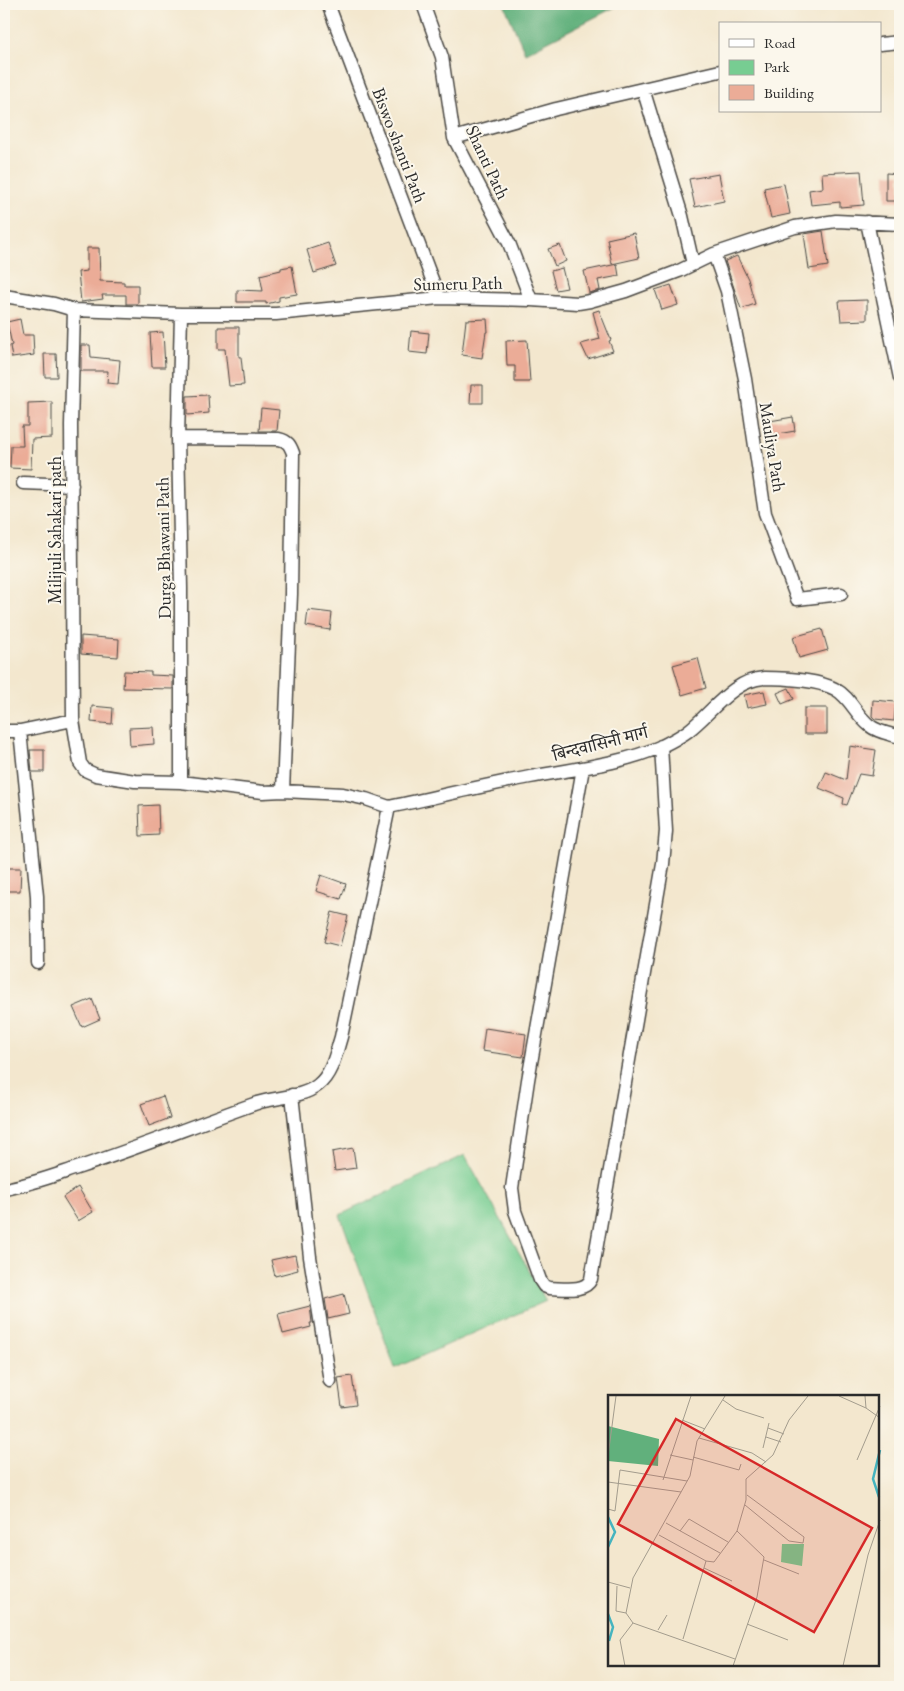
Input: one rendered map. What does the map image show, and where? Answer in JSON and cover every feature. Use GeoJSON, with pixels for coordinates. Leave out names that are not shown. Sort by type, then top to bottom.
{"type":"FeatureCollection","features":[{"type":"Feature","properties":{"kind":"street","name":"Biswo shanti Path"},"geometry":{"type":"LineString","coordinates":[[328,4],[439,298]]}},
{"type":"Feature","properties":{"kind":"street","name":"Shanti Path"},"geometry":{"type":"LineString","coordinates":[[423,4],[442,57],[454,138],[509,243],[531,300]]}},
{"type":"Feature","properties":{"kind":"street"},"geometry":{"type":"LineString","coordinates":[[882,44],[900,42]]}},
{"type":"Feature","properties":{"kind":"street"},"geometry":{"type":"LineString","coordinates":[[454,138],[556,109],[719,71]]}},
{"type":"Feature","properties":{"kind":"street"},"geometry":{"type":"LineString","coordinates":[[643,89],[682,216],[693,264]]}},
{"type":"Feature","properties":{"kind":"street","name":"Sumeru Path"},"geometry":{"type":"LineString","coordinates":[[4,296],[54,304],[74,310],[181,314],[276,314],[439,298],[531,300],[566,303],[590,301],[626,292],[714,254],[795,227],[836,221],[900,224]]}},
{"type":"Feature","properties":{"kind":"street"},"geometry":{"type":"LineString","coordinates":[[867,222],[900,378]]}},
{"type":"Feature","properties":{"kind":"street","name":"Mauliya Path"},"geometry":{"type":"LineString","coordinates":[[714,254],[727,290],[745,379],[765,513],[797,599],[841,594]]}},
{"type":"Feature","properties":{"kind":"street","name":"Milijuli Sahakari path"},"geometry":{"type":"LineString","coordinates":[[74,310],[71,426],[73,720],[83,768],[96,775],[135,781],[181,782],[263,792],[343,794],[389,807]]}},
{"type":"Feature","properties":{"kind":"street","name":"Durga Bhawani Path"},"geometry":{"type":"LineString","coordinates":[[181,314],[178,438],[182,598],[181,782]]}},
{"type":"Feature","properties":{"kind":"street"},"geometry":{"type":"LineString","coordinates":[[178,438],[278,439],[285,440],[293,453],[291,594],[283,791]]}},
{"type":"Feature","properties":{"kind":"street"},"geometry":{"type":"LineString","coordinates":[[24,483],[72,486]]}},
{"type":"Feature","properties":{"kind":"street","name":"बिन्दवासिनी मार्ग"},"geometry":{"type":"LineString","coordinates":[[389,807],[511,780],[583,768],[628,758],[661,746],[688,731],[732,691],[748,682],[762,678],[819,684],[836,690],[846,698],[868,725],[876,730],[900,737]]}},
{"type":"Feature","properties":{"kind":"street"},"geometry":{"type":"LineString","coordinates":[[4,731],[20,730],[73,720]]}},
{"type":"Feature","properties":{"kind":"street"},"geometry":{"type":"LineString","coordinates":[[20,730],[37,896],[38,964]]}},
{"type":"Feature","properties":{"kind":"street"},"geometry":{"type":"LineString","coordinates":[[583,768],[528,1080],[512,1188],[515,1211],[540,1280],[544,1286],[549,1288],[581,1288],[589,1284],[591,1279],[663,864],[666,831],[661,746]]}},
{"type":"Feature","properties":{"kind":"street"},"geometry":{"type":"LineString","coordinates":[[4,1189],[24,1186],[129,1151],[197,1124],[269,1099],[304,1092],[319,1084],[326,1077],[341,1037],[389,807]]}},
{"type":"Feature","properties":{"kind":"street"},"geometry":{"type":"LineString","coordinates":[[292,1095],[310,1257],[330,1381]]}},
{"type":"Feature","properties":{"kind":"green space"},"geometry":{"type":"Polygon","coordinates":[[[504,4],[621,4],[525,53],[504,4]]]}},
{"type":"Feature","properties":{"kind":"green space"},"geometry":{"type":"Polygon","coordinates":[[[465,1155],[546,1301],[395,1368],[340,1215],[465,1155]]]}},
{"type":"Feature","properties":{"kind":"building"},"geometry":{"type":"Polygon","coordinates":[[[861,171],[864,205],[840,207],[840,202],[811,205],[809,190],[823,188],[822,173],[861,171]]]}},
{"type":"Feature","properties":{"kind":"building"},"geometry":{"type":"Polygon","coordinates":[[[886,173],[900,174],[900,201],[886,201],[886,173]]]}},
{"type":"Feature","properties":{"kind":"building"},"geometry":{"type":"Polygon","coordinates":[[[719,174],[724,201],[695,207],[689,179],[719,174]]]}},
{"type":"Feature","properties":{"kind":"building"},"geometry":{"type":"Polygon","coordinates":[[[784,184],[790,214],[771,218],[764,188],[784,184]]]}},
{"type":"Feature","properties":{"kind":"building"},"geometry":{"type":"Polygon","coordinates":[[[823,231],[828,266],[809,269],[804,234],[823,231]]]}},
{"type":"Feature","properties":{"kind":"building"},"geometry":{"type":"Polygon","coordinates":[[[634,233],[639,258],[612,264],[607,239],[634,233]]]}},
{"type":"Feature","properties":{"kind":"building"},"geometry":{"type":"Polygon","coordinates":[[[328,243],[336,266],[314,273],[307,250],[328,243]]]}},
{"type":"Feature","properties":{"kind":"building"},"geometry":{"type":"Polygon","coordinates":[[[560,245],[566,261],[555,266],[548,249],[560,245]]]}},
{"type":"Feature","properties":{"kind":"building"},"geometry":{"type":"Polygon","coordinates":[[[87,248],[99,248],[100,281],[124,282],[124,285],[138,285],[138,304],[126,304],[126,295],[102,295],[103,299],[81,302],[78,272],[87,271],[87,248]]]}},
{"type":"Feature","properties":{"kind":"building"},"geometry":{"type":"Polygon","coordinates":[[[737,256],[748,279],[755,304],[741,309],[725,261],[737,256]]]}},
{"type":"Feature","properties":{"kind":"building"},"geometry":{"type":"Polygon","coordinates":[[[617,264],[619,276],[598,280],[600,290],[589,293],[584,271],[617,264]]]}},
{"type":"Feature","properties":{"kind":"building"},"geometry":{"type":"Polygon","coordinates":[[[292,266],[297,294],[279,297],[279,301],[266,304],[266,302],[237,302],[237,290],[263,291],[260,275],[292,266]]]}},
{"type":"Feature","properties":{"kind":"building"},"geometry":{"type":"Polygon","coordinates":[[[562,268],[567,288],[556,290],[551,271],[562,268]]]}},
{"type":"Feature","properties":{"kind":"building"},"geometry":{"type":"Polygon","coordinates":[[[671,285],[678,305],[662,310],[655,290],[671,285]]]}},
{"type":"Feature","properties":{"kind":"building"},"geometry":{"type":"Polygon","coordinates":[[[867,300],[867,320],[841,321],[839,301],[867,300]]]}},
{"type":"Feature","properties":{"kind":"building"},"geometry":{"type":"Polygon","coordinates":[[[599,310],[611,340],[609,341],[613,351],[588,359],[581,344],[600,339],[593,312],[599,310]]]}},
{"type":"Feature","properties":{"kind":"building"},"geometry":{"type":"Polygon","coordinates":[[[20,319],[23,335],[33,335],[34,355],[12,358],[10,346],[12,345],[7,322],[20,319]]]}},
{"type":"Feature","properties":{"kind":"building"},"geometry":{"type":"Polygon","coordinates":[[[487,319],[488,332],[486,332],[482,358],[462,355],[466,320],[487,319]]]}},
{"type":"Feature","properties":{"kind":"building"},"geometry":{"type":"Polygon","coordinates":[[[218,327],[239,327],[239,357],[241,357],[244,385],[229,386],[225,349],[218,349],[218,327]]]}},
{"type":"Feature","properties":{"kind":"building"},"geometry":{"type":"Polygon","coordinates":[[[411,331],[429,333],[427,354],[409,352],[411,331]]]}},
{"type":"Feature","properties":{"kind":"building"},"geometry":{"type":"Polygon","coordinates":[[[163,332],[165,367],[152,367],[150,333],[163,332]]]}},
{"type":"Feature","properties":{"kind":"building"},"geometry":{"type":"Polygon","coordinates":[[[527,340],[530,382],[515,382],[515,366],[507,366],[506,341],[527,340]]]}},
{"type":"Feature","properties":{"kind":"building"},"geometry":{"type":"Polygon","coordinates":[[[81,345],[90,345],[91,357],[120,360],[118,384],[107,383],[108,371],[81,371],[81,345]]]}},
{"type":"Feature","properties":{"kind":"building"},"geometry":{"type":"Polygon","coordinates":[[[44,354],[56,354],[57,377],[45,377],[44,354]]]}},
{"type":"Feature","properties":{"kind":"building"},"geometry":{"type":"Polygon","coordinates":[[[471,385],[483,385],[483,403],[470,403],[471,385]]]}},
{"type":"Feature","properties":{"kind":"building"},"geometry":{"type":"Polygon","coordinates":[[[208,395],[209,413],[187,415],[187,396],[208,395]]]}},
{"type":"Feature","properties":{"kind":"building"},"geometry":{"type":"Polygon","coordinates":[[[52,402],[52,438],[32,439],[31,469],[10,468],[11,446],[23,446],[22,426],[28,426],[28,403],[52,402]]]}},
{"type":"Feature","properties":{"kind":"building"},"geometry":{"type":"Polygon","coordinates":[[[261,408],[279,410],[277,431],[259,431],[261,408]]]}},
{"type":"Feature","properties":{"kind":"building"},"geometry":{"type":"Polygon","coordinates":[[[793,417],[795,431],[766,436],[764,422],[793,417]]]}},
{"type":"Feature","properties":{"kind":"building"},"geometry":{"type":"Polygon","coordinates":[[[308,610],[332,613],[330,630],[306,626],[308,610]]]}},
{"type":"Feature","properties":{"kind":"building"},"geometry":{"type":"Polygon","coordinates":[[[822,629],[828,650],[799,658],[793,637],[822,629]]]}},
{"type":"Feature","properties":{"kind":"building"},"geometry":{"type":"Polygon","coordinates":[[[81,636],[119,639],[118,657],[81,654],[81,636]]]}},
{"type":"Feature","properties":{"kind":"building"},"geometry":{"type":"Polygon","coordinates":[[[698,658],[706,688],[682,695],[673,665],[698,658]]]}},
{"type":"Feature","properties":{"kind":"building"},"geometry":{"type":"Polygon","coordinates":[[[124,671],[151,672],[151,675],[173,676],[173,689],[123,688],[124,671]]]}},
{"type":"Feature","properties":{"kind":"building"},"geometry":{"type":"Polygon","coordinates":[[[789,688],[794,699],[782,704],[777,693],[789,688]]]}},
{"type":"Feature","properties":{"kind":"building"},"geometry":{"type":"Polygon","coordinates":[[[764,691],[767,704],[747,708],[744,695],[764,691]]]}},
{"type":"Feature","properties":{"kind":"building"},"geometry":{"type":"Polygon","coordinates":[[[873,700],[896,702],[894,721],[875,719],[872,716],[873,700]]]}},
{"type":"Feature","properties":{"kind":"building"},"geometry":{"type":"Polygon","coordinates":[[[92,706],[113,708],[112,724],[91,722],[92,706]]]}},
{"type":"Feature","properties":{"kind":"building"},"geometry":{"type":"Polygon","coordinates":[[[804,708],[827,708],[827,734],[804,734],[804,708]]]}},
{"type":"Feature","properties":{"kind":"building"},"geometry":{"type":"Polygon","coordinates":[[[153,727],[154,744],[130,746],[129,728],[153,727]]]}},
{"type":"Feature","properties":{"kind":"building"},"geometry":{"type":"Polygon","coordinates":[[[850,746],[876,750],[872,776],[859,774],[847,805],[843,804],[844,798],[819,788],[826,772],[846,780],[850,746]]]}},
{"type":"Feature","properties":{"kind":"building"},"geometry":{"type":"Polygon","coordinates":[[[30,750],[44,750],[44,772],[32,772],[30,750]]]}},
{"type":"Feature","properties":{"kind":"building"},"geometry":{"type":"Polygon","coordinates":[[[158,805],[159,835],[140,836],[139,806],[158,805]]]}},
{"type":"Feature","properties":{"kind":"building"},"geometry":{"type":"Polygon","coordinates":[[[4,868],[21,868],[20,891],[4,891],[4,868]]]}},
{"type":"Feature","properties":{"kind":"building"},"geometry":{"type":"Polygon","coordinates":[[[321,875],[346,884],[341,899],[316,891],[321,875]]]}},
{"type":"Feature","properties":{"kind":"building"},"geometry":{"type":"Polygon","coordinates":[[[332,912],[348,916],[340,946],[324,942],[332,912]]]}},
{"type":"Feature","properties":{"kind":"building"},"geometry":{"type":"Polygon","coordinates":[[[92,999],[100,1019],[82,1027],[73,1007],[92,999]]]}},
{"type":"Feature","properties":{"kind":"building"},"geometry":{"type":"Polygon","coordinates":[[[485,1028],[526,1034],[523,1057],[482,1051],[485,1028]]]}},
{"type":"Feature","properties":{"kind":"building"},"geometry":{"type":"Polygon","coordinates":[[[163,1096],[170,1118],[149,1126],[141,1104],[163,1096]]]}},
{"type":"Feature","properties":{"kind":"building"},"geometry":{"type":"Polygon","coordinates":[[[353,1148],[356,1168],[335,1171],[332,1152],[353,1148]]]}},
{"type":"Feature","properties":{"kind":"building"},"geometry":{"type":"Polygon","coordinates":[[[78,1187],[93,1212],[78,1221],[63,1197],[78,1187]]]}},
{"type":"Feature","properties":{"kind":"building"},"geometry":{"type":"Polygon","coordinates":[[[295,1255],[298,1270],[275,1276],[271,1260],[295,1255]]]}},
{"type":"Feature","properties":{"kind":"building"},"geometry":{"type":"Polygon","coordinates":[[[344,1294],[349,1314],[328,1319],[325,1299],[344,1294]]]}},
{"type":"Feature","properties":{"kind":"building"},"geometry":{"type":"Polygon","coordinates":[[[310,1306],[311,1327],[283,1334],[278,1314],[310,1306]]]}},
{"type":"Feature","properties":{"kind":"building"},"geometry":{"type":"Polygon","coordinates":[[[352,1376],[356,1405],[342,1407],[338,1378],[352,1376]]]}}]}
